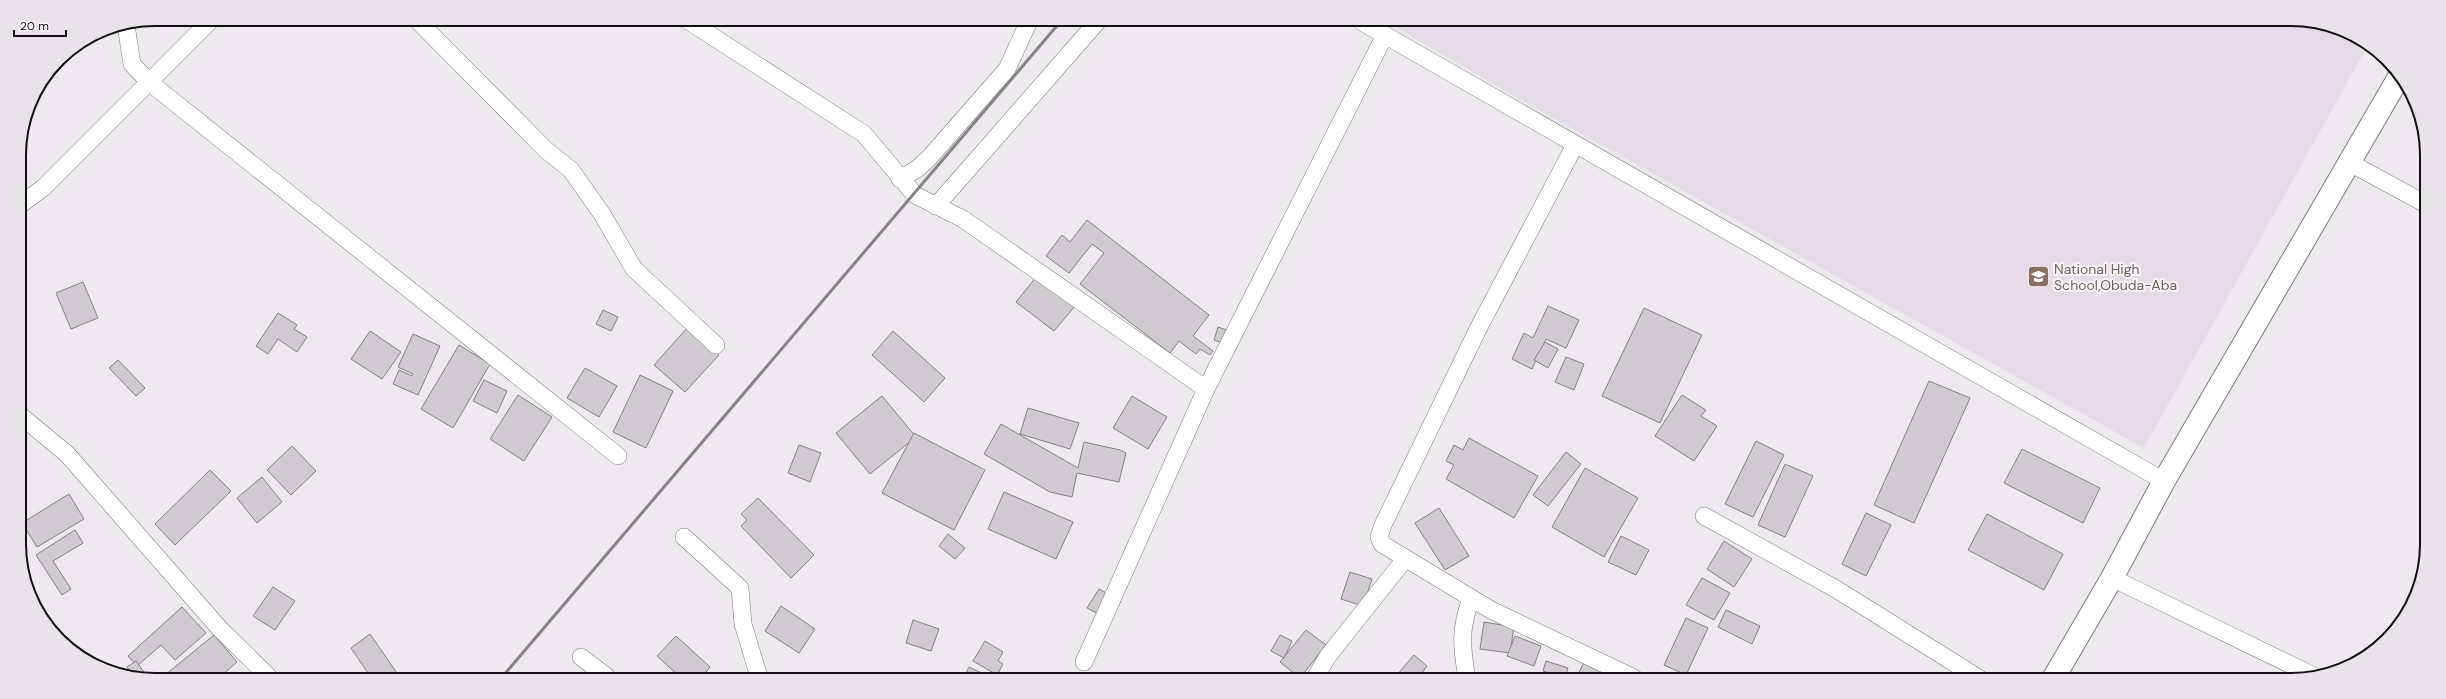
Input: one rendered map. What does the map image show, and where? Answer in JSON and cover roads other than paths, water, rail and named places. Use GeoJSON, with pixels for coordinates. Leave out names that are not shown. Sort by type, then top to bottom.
{"type":"FeatureCollection","features":[{"type":"Feature","properties":{"kind":"highway"},"geometry":{"type":"LineString","coordinates":[[2057,673],[2112,578],[2164,481],[2396,82]]}},
{"type":"Feature","properties":{"kind":"street"},"geometry":{"type":"LineString","coordinates":[[26,201],[44,188],[205,26]]}},
{"type":"Feature","properties":{"kind":"street"},"geometry":{"type":"LineString","coordinates":[[423,26],[546,150],[571,170],[602,214],[634,269],[716,345]]}},
{"type":"Feature","properties":{"kind":"street"},"geometry":{"type":"LineString","coordinates":[[696,26],[864,134],[872,142],[900,179],[915,195],[963,218],[1206,389]]}},
{"type":"Feature","properties":{"kind":"street"},"geometry":{"type":"LineString","coordinates":[[900,179],[917,170],[930,158],[1007,69],[1027,26]]}},
{"type":"Feature","properties":{"kind":"street"},"geometry":{"type":"LineString","coordinates":[[936,206],[1094,26]]}},
{"type":"Feature","properties":{"kind":"street"},"geometry":{"type":"LineString","coordinates":[[1369,26],[2164,481]]}},
{"type":"Feature","properties":{"kind":"street"},"geometry":{"type":"LineString","coordinates":[[127,29],[132,64],[149,82],[618,456]]}},
{"type":"Feature","properties":{"kind":"street"},"geometry":{"type":"LineString","coordinates":[[1084,662],[1206,389],[1385,35]]}},
{"type":"Feature","properties":{"kind":"street"},"geometry":{"type":"LineString","coordinates":[[1575,145],[1479,327],[1382,525],[1379,537],[1382,544],[1471,598],[1549,639],[1623,673]]}},
{"type":"Feature","properties":{"kind":"street"},"geometry":{"type":"LineString","coordinates":[[2350,163],[2420,201]]}},
{"type":"Feature","properties":{"kind":"street"},"geometry":{"type":"LineString","coordinates":[[26,420],[67,454],[220,629],[265,673]]}},
{"type":"Feature","properties":{"kind":"street"},"geometry":{"type":"LineString","coordinates":[[1704,516],[1836,589],[1970,673]]}},
{"type":"Feature","properties":{"kind":"street"},"geometry":{"type":"LineString","coordinates":[[684,537],[740,588],[743,624],[758,673]]}},
{"type":"Feature","properties":{"kind":"street"},"geometry":{"type":"LineString","coordinates":[[1318,673],[1328,656],[1405,559]]}},
{"type":"Feature","properties":{"kind":"street"},"geometry":{"type":"LineString","coordinates":[[2112,578],[2306,672]]}},
{"type":"Feature","properties":{"kind":"street"},"geometry":{"type":"LineString","coordinates":[[1466,673],[1463,655],[1462,623],[1471,598]]}},
{"type":"Feature","properties":{"kind":"street"},"geometry":{"type":"LineString","coordinates":[[582,658],[602,673]]}},
{"type":"Feature","properties":{"kind":"railway"},"geometry":{"type":"LineString","coordinates":[[506,673],[1057,26]]}},
{"type":"Feature","properties":{"kind":"place","name":"National High School,Obuda-Aba"},"geometry":{"type":"Point","coordinates":[2038,277]}}]}
